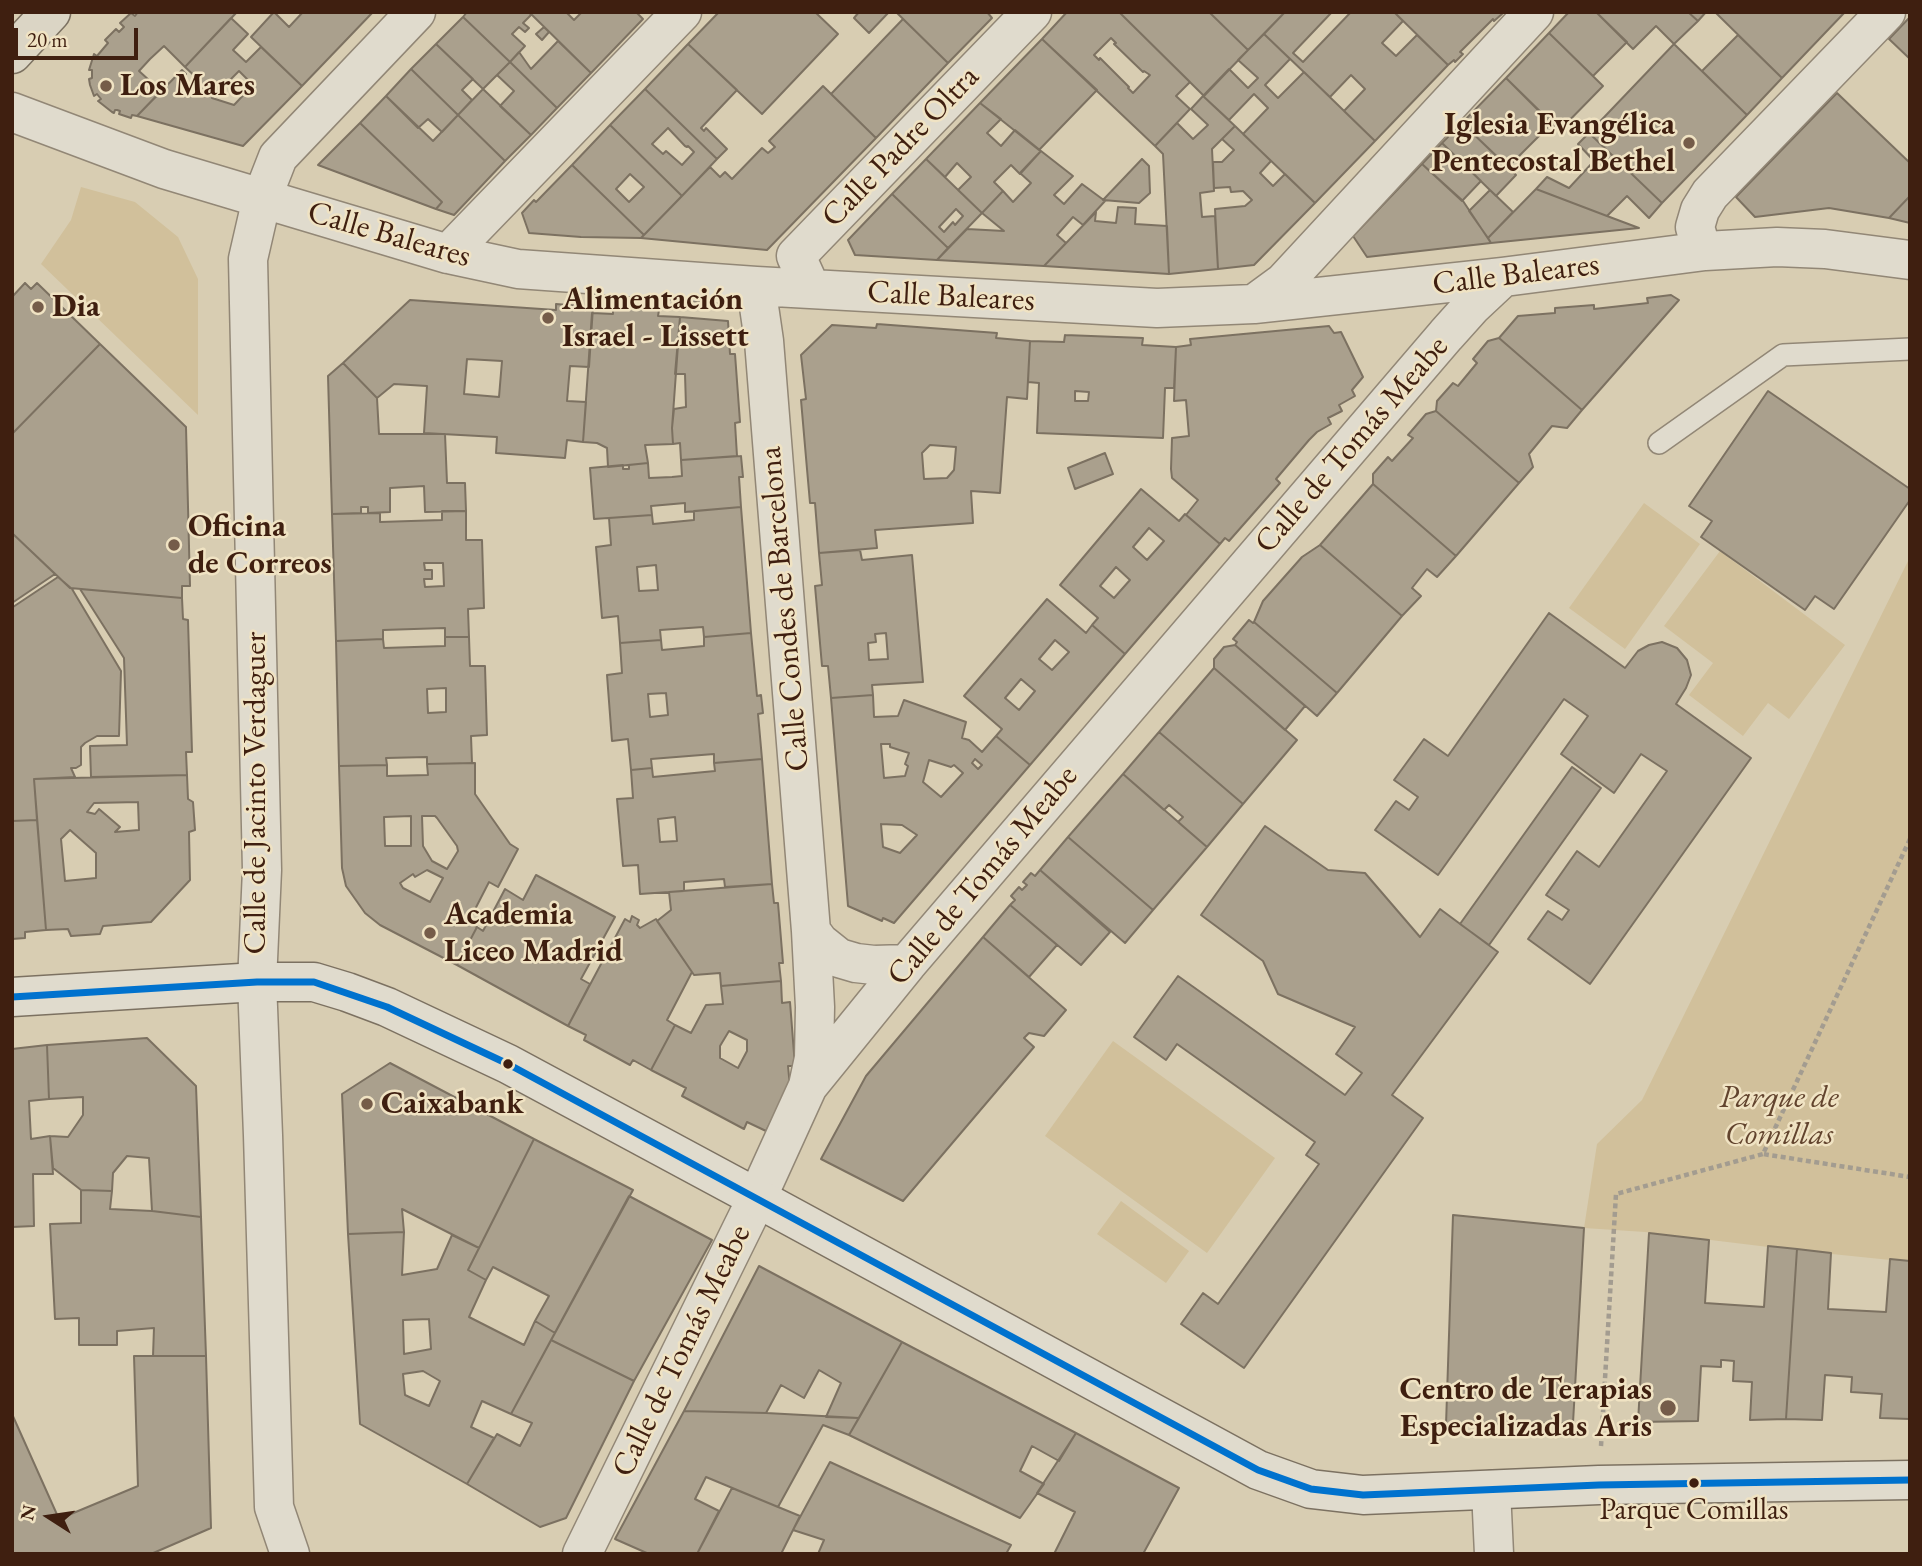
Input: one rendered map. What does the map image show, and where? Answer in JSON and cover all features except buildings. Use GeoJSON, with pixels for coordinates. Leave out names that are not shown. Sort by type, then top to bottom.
{"type":"FeatureCollection","features":[{"type":"Feature","properties":{"kind":"main road"},"geometry":{"type":"LineString","coordinates":[[12,54],[51,12]]}},
{"type":"Feature","properties":{"kind":"street","name":"Calle de Jacinto Verdaguer"},"geometry":{"type":"LineString","coordinates":[[290,1554],[274,1507],[257,982],[262,870],[248,259],[262,198],[278,157],[416,12]]}},
{"type":"Feature","properties":{"kind":"street"},"geometry":{"type":"LineString","coordinates":[[448,254],[682,12]]}},
{"type":"Feature","properties":{"kind":"street","name":"Calle Padre Oltra"},"geometry":{"type":"LineString","coordinates":[[811,289],[796,256],[1032,12]]}},
{"type":"Feature","properties":{"kind":"street"},"geometry":{"type":"LineString","coordinates":[[1254,304],[1284,282],[1534,12]]}},
{"type":"Feature","properties":{"kind":"street"},"geometry":{"type":"LineString","coordinates":[[1705,251],[1695,227],[1700,210],[1710,194],[1886,12]]}},
{"type":"Feature","properties":{"kind":"street","name":"Calle Baleares"},"geometry":{"type":"LineString","coordinates":[[12,112],[164,169],[448,254],[518,269],[1157,309],[1254,304],[1503,277],[1705,251],[1777,247],[1825,248],[1910,260]]}},
{"type":"Feature","properties":{"kind":"street","name":"Calle de Tomás Meabe"},"geometry":{"type":"LineString","coordinates":[[582,1554],[757,1198],[808,1086],[907,964],[1446,335],[1503,277]]}},
{"type":"Feature","properties":{"kind":"street","name":"Calle Condes de Barcelona"},"geometry":{"type":"LineString","coordinates":[[756,286],[764,341],[811,931],[814,1058],[808,1086]]}},
{"type":"Feature","properties":{"kind":"street"},"geometry":{"type":"LineString","coordinates":[[811,931],[819,942],[839,958],[874,965],[907,964]]}},
{"type":"Feature","properties":{"kind":"street"},"geometry":{"type":"LineString","coordinates":[[12,997],[257,982],[314,982],[387,1007],[508,1064],[1258,1470],[1311,1489],[1363,1495],[1599,1485],[1910,1480]]}},
{"type":"Feature","properties":{"kind":"street"},"geometry":{"type":"LineString","coordinates":[[1490,1490],[1494,1554]]}},
{"type":"Feature","properties":{"kind":"lane"},"geometry":{"type":"LineString","coordinates":[[1659,443],[1783,355],[1910,349]]}},
{"type":"Feature","properties":{"kind":"path"},"geometry":{"type":"LineString","coordinates":[[1763,1154],[1910,839]]}},
{"type":"Feature","properties":{"kind":"path"},"geometry":{"type":"LineString","coordinates":[[1599,1485],[1616,1194],[1763,1154],[1910,1177]]}},
{"type":"Feature","properties":{"kind":"green space"},"geometry":{"type":"Polygon","coordinates":[[[81,187],[135,202],[178,237],[198,279],[198,415],[41,264],[71,220],[81,187]]]}},
{"type":"Feature","properties":{"kind":"green space"},"geometry":{"type":"Polygon","coordinates":[[[1644,503],[1700,544],[1625,649],[1569,608],[1644,503]]]}},
{"type":"Feature","properties":{"kind":"green space"},"geometry":{"type":"Polygon","coordinates":[[[1720,551],[1845,645],[1789,719],[1768,703],[1743,736],[1689,695],[1713,663],[1664,626],[1720,551]]]}},
{"type":"Feature","properties":{"kind":"green space","name":"Parque de Comillas"},"geometry":{"type":"Polygon","coordinates":[[[1910,557],[1910,1262],[1645,1232],[1584,1228],[1597,1144],[1642,1100],[1910,557]]]}},
{"type":"Feature","properties":{"kind":"green space"},"geometry":{"type":"Polygon","coordinates":[[[1113,1041],[1275,1158],[1207,1253],[1045,1136],[1113,1041]]]}},
{"type":"Feature","properties":{"kind":"green space"},"geometry":{"type":"Polygon","coordinates":[[[1121,1201],[1189,1251],[1166,1283],[1097,1234],[1121,1201]]]}},
{"type":"Feature","properties":{"kind":"transit line"},"geometry":{"type":"LineString","coordinates":[[12,997],[257,982],[314,982],[387,1007],[508,1064],[1258,1470],[1311,1489],[1363,1495],[1599,1485],[1910,1480]]}},
{"type":"Feature","properties":{"kind":"place","name":"Los Mares"},"geometry":{"type":"Point","coordinates":[106,86]}},
{"type":"Feature","properties":{"kind":"place","name":"Iglesia Evangélica Pentecostal Bethel"},"geometry":{"type":"Point","coordinates":[1689,143]}},
{"type":"Feature","properties":{"kind":"place","name":"Dia"},"geometry":{"type":"Point","coordinates":[38,307]}},
{"type":"Feature","properties":{"kind":"place","name":"Alimentación Israel - Lissett"},"geometry":{"type":"Point","coordinates":[548,318]}},
{"type":"Feature","properties":{"kind":"place","name":"Oficina de Correos"},"geometry":{"type":"Point","coordinates":[174,545]}},
{"type":"Feature","properties":{"kind":"place","name":"Academia Liceo Madrid"},"geometry":{"type":"Point","coordinates":[430,933]}},
{"type":"Feature","properties":{"kind":"place","name":"Caixabank"},"geometry":{"type":"Point","coordinates":[367,1104]}},
{"type":"Feature","properties":{"kind":"place","name":"Centro de Terapias Especializadas Aris"},"geometry":{"type":"Point","coordinates":[1668,1408]}},
{"type":"Feature","properties":{"kind":"place","name":"Parque Comillas"},"geometry":{"type":"Point","coordinates":[1694,1483]}}]}
